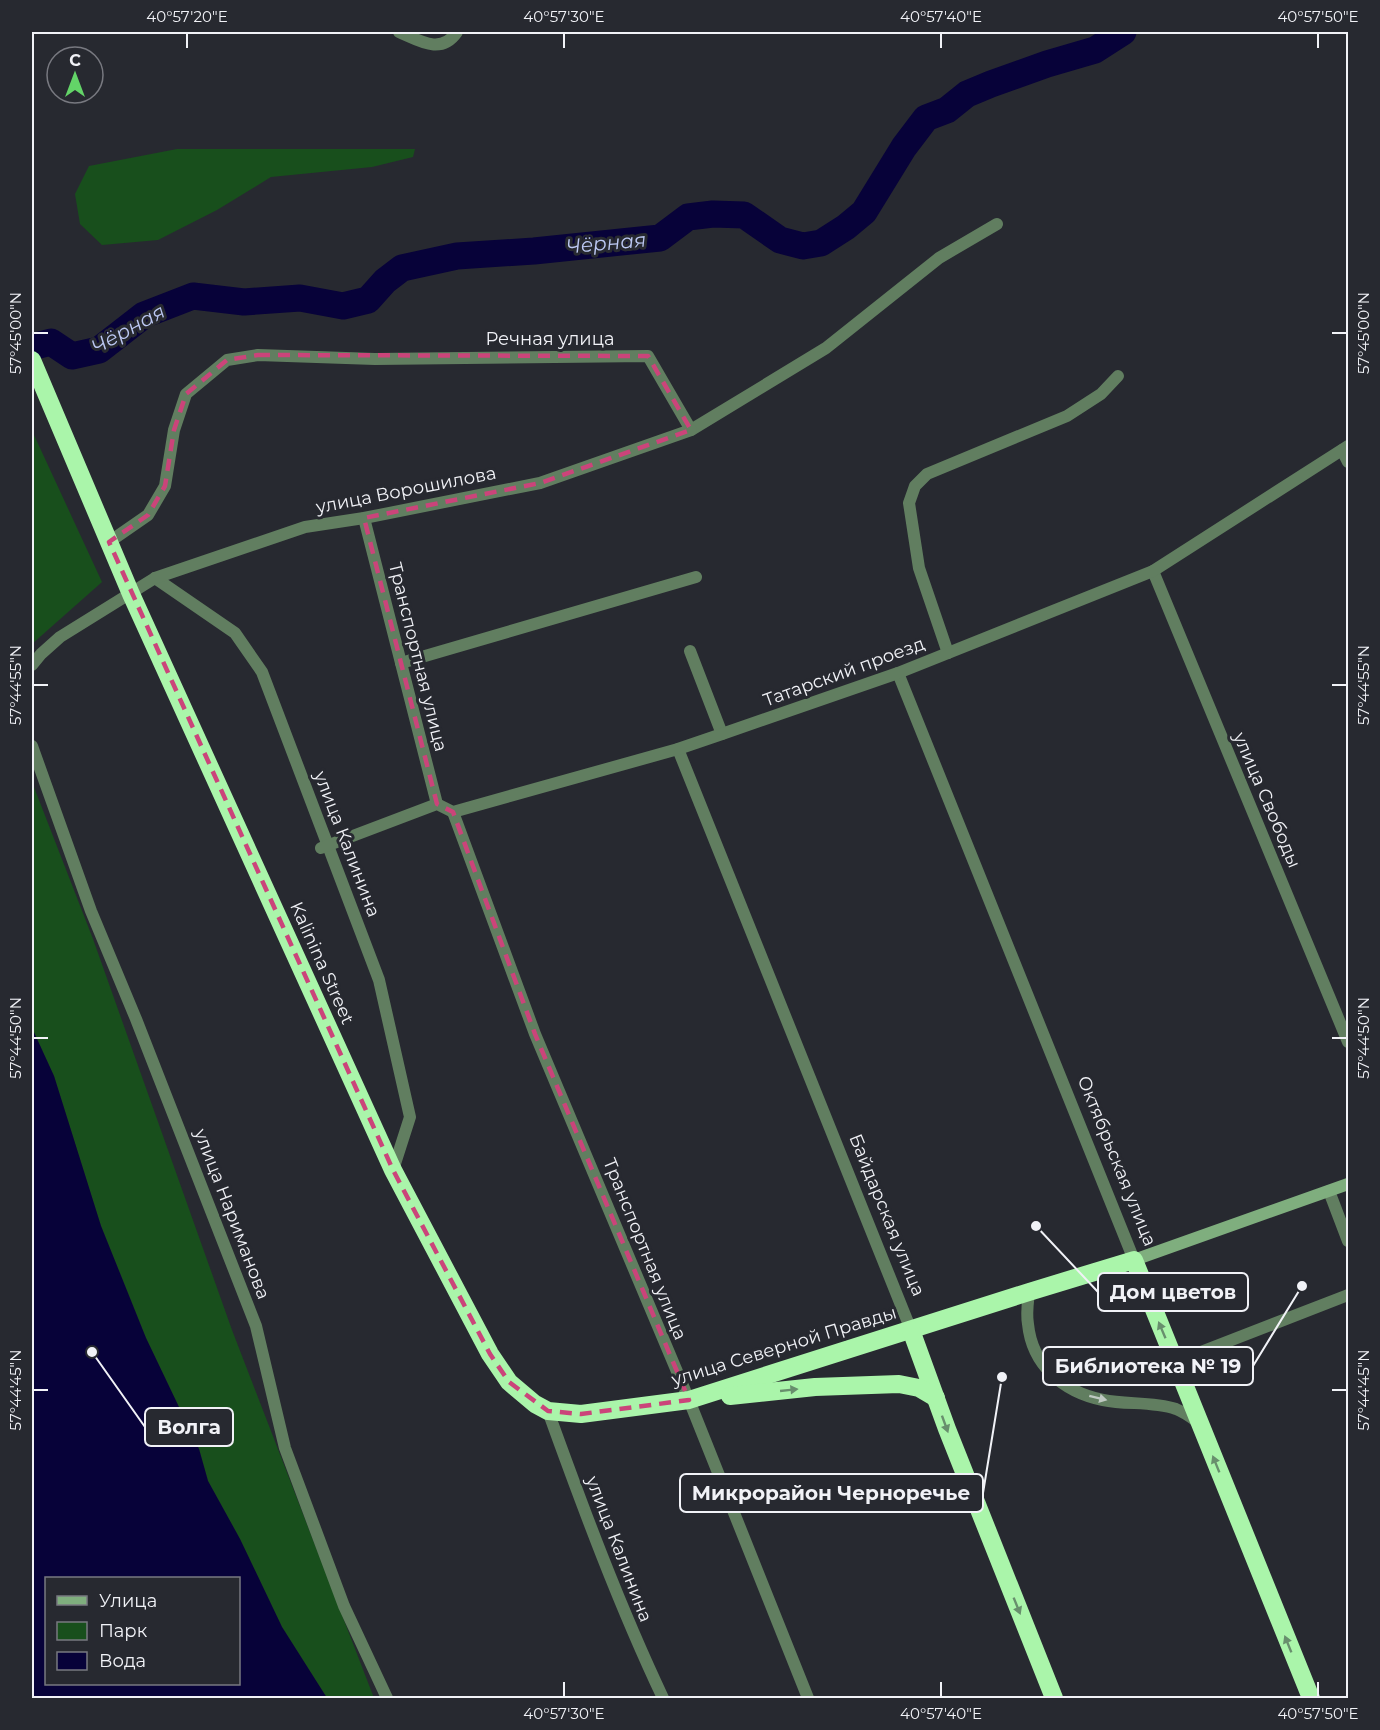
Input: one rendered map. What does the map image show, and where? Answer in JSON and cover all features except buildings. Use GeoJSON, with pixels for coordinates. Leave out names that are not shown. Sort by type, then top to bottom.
{"type":"FeatureCollection","features":[{"type":"Feature","properties":{"kind":"highway","name":"Kalinina Street"},"geometry":{"type":"LineString","coordinates":[[32,360],[131,594],[393,1170],[490,1354],[509,1382],[534,1404],[548,1411],[581,1414]]}},
{"type":"Feature","properties":{"kind":"highway","name":"улица Северной Правды"},"geometry":{"type":"LineString","coordinates":[[581,1414],[689,1400],[1134,1260]]}},
{"type":"Feature","properties":{"kind":"highway","name":"Октябрьская улица"},"geometry":{"type":"LineString","coordinates":[[1134,1260],[1311,1698]]}},
{"type":"Feature","properties":{"kind":"highway","name":"Байдарская улица"},"geometry":{"type":"LineString","coordinates":[[911,1330],[1054,1698]]}},
{"type":"Feature","properties":{"kind":"highway"},"geometry":{"type":"LineString","coordinates":[[689,1400],[815,1387],[899,1384],[919,1388],[936,1398]]}},
{"type":"Feature","properties":{"kind":"main road"},"geometry":{"type":"LineString","coordinates":[[1134,1260],[1348,1184]]}},
{"type":"Feature","properties":{"kind":"street"},"geometry":{"type":"LineString","coordinates":[[399,32],[424,43],[438,45],[451,41],[457,32]]}},
{"type":"Feature","properties":{"kind":"street"},"geometry":{"type":"LineString","coordinates":[[691,430],[826,348],[939,258],[997,224]]}},
{"type":"Feature","properties":{"kind":"street","name":"Речная улица"},"geometry":{"type":"LineString","coordinates":[[109,542],[148,515],[165,486],[174,430],[186,394],[227,360],[258,355],[375,359],[648,356],[691,430]]}},
{"type":"Feature","properties":{"kind":"street"},"geometry":{"type":"LineString","coordinates":[[948,653],[919,568],[909,503],[915,486],[927,474],[1067,416],[1101,394],[1118,376]]}},
{"type":"Feature","properties":{"kind":"street","name":"улица Ворошилова"},"geometry":{"type":"LineString","coordinates":[[131,594],[155,578],[305,527],[364,518],[540,483],[691,430]]}},
{"type":"Feature","properties":{"kind":"street"},"geometry":{"type":"LineString","coordinates":[[1345,448],[1348,462]]}},
{"type":"Feature","properties":{"kind":"street","name":"Татарский проезд"},"geometry":{"type":"LineString","coordinates":[[453,812],[678,749],[722,734],[898,673],[1153,571],[1345,448]]}},
{"type":"Feature","properties":{"kind":"street","name":"Транспортная улица"},"geometry":{"type":"LineString","coordinates":[[364,518],[438,804]]}},
{"type":"Feature","properties":{"kind":"street","name":"улица Свободы"},"geometry":{"type":"LineString","coordinates":[[1153,571],[1348,1042]]}},
{"type":"Feature","properties":{"kind":"street"},"geometry":{"type":"LineString","coordinates":[[401,663],[696,577]]}},
{"type":"Feature","properties":{"kind":"street","name":"улица Калинина"},"geometry":{"type":"LineString","coordinates":[[155,578],[235,633],[262,672],[325,847],[379,980],[410,1117],[393,1170]]}},
{"type":"Feature","properties":{"kind":"street"},"geometry":{"type":"LineString","coordinates":[[32,665],[60,637],[131,594]]}},
{"type":"Feature","properties":{"kind":"street"},"geometry":{"type":"LineString","coordinates":[[690,651],[722,734]]}},
{"type":"Feature","properties":{"kind":"street","name":"Октябрьская улица"},"geometry":{"type":"LineString","coordinates":[[898,673],[1134,1260]]}},
{"type":"Feature","properties":{"kind":"street","name":"улица Нариманова"},"geometry":{"type":"LineString","coordinates":[[32,746],[91,911],[256,1326],[289,1459],[344,1606],[387,1698]]}},
{"type":"Feature","properties":{"kind":"street","name":"Байдарская улица"},"geometry":{"type":"LineString","coordinates":[[678,749],[911,1330]]}},
{"type":"Feature","properties":{"kind":"street"},"geometry":{"type":"LineString","coordinates":[[325,847],[438,804],[453,812]]}},
{"type":"Feature","properties":{"kind":"street","name":"Транспортная улица"},"geometry":{"type":"LineString","coordinates":[[453,812],[535,1034],[689,1400],[808,1698]]}},
{"type":"Feature","properties":{"kind":"street"},"geometry":{"type":"LineString","coordinates":[[1329,1191],[1348,1241]]}},
{"type":"Feature","properties":{"kind":"street"},"geometry":{"type":"LineString","coordinates":[[1029,1292],[1027,1322],[1033,1348],[1044,1367],[1063,1383],[1084,1394],[1104,1400],[1161,1404],[1178,1410],[1199,1423]]}},
{"type":"Feature","properties":{"kind":"street"},"geometry":{"type":"LineString","coordinates":[[1175,1362],[1348,1295]]}},
{"type":"Feature","properties":{"kind":"street","name":"улица Калинина"},"geometry":{"type":"LineString","coordinates":[[548,1411],[634,1636],[663,1698]]}},
{"type":"Feature","properties":{"kind":"highlighted area"},"geometry":{"type":"Polygon","coordinates":[[[258,355],[648,356],[691,430],[540,483],[364,518],[437,804],[453,812],[535,1034],[689,1400],[581,1414],[548,1411],[509,1382],[490,1354],[393,1170],[109,542],[148,515],[165,486],[174,430],[186,394],[227,360],[258,355]]]}},
{"type":"Feature","properties":{"kind":"green space"},"geometry":{"type":"Polygon","coordinates":[[[177,149],[415,149],[413,157],[372,167],[271,177],[217,210],[158,240],[102,245],[80,224],[75,194],[89,166],[177,149]]]}},
{"type":"Feature","properties":{"kind":"green space"},"geometry":{"type":"Polygon","coordinates":[[[34,435],[102,582],[32,644],[32,436],[34,435]]]}},
{"type":"Feature","properties":{"kind":"green space"},"geometry":{"type":"Polygon","coordinates":[[[32,782],[93,939],[232,1330],[374,1698],[327,1698],[282,1627],[240,1539],[208,1481],[199,1449],[146,1338],[101,1226],[54,1076],[32,1028],[32,782]]]}},
{"type":"Feature","properties":{"kind":"water"},"geometry":{"type":"Polygon","coordinates":[[[32,1028],[54,1076],[101,1226],[146,1338],[199,1449],[208,1481],[240,1539],[282,1627],[327,1698],[32,1698],[32,1028]]]}},
{"type":"Feature","properties":{"kind":"waterway","name":"Чёрная"},"geometry":{"type":"LineString","coordinates":[[32,347],[51,342],[72,356],[99,350],[144,315],[193,296],[244,302],[300,298],[343,306],[368,300],[385,281],[402,268],[457,256],[534,251],[660,238],[688,217],[713,214],[744,215],[780,240],[803,246],[821,243],[864,212],[904,147],[926,118],[947,110],[967,94],[1047,64],[1095,50],[1123,32]]}},
{"type":"Feature","properties":{"kind":"place","name":"Дом цветов"},"geometry":{"type":"Point","coordinates":[1036,1226]}},
{"type":"Feature","properties":{"kind":"place","name":"Библиотека № 19"},"geometry":{"type":"Point","coordinates":[1302,1286]}},
{"type":"Feature","properties":{"kind":"place","name":"Волга"},"geometry":{"type":"Point","coordinates":[92,1352]}},
{"type":"Feature","properties":{"kind":"place","name":"Микрорайон Черноречье"},"geometry":{"type":"Point","coordinates":[1002,1377]}}]}
